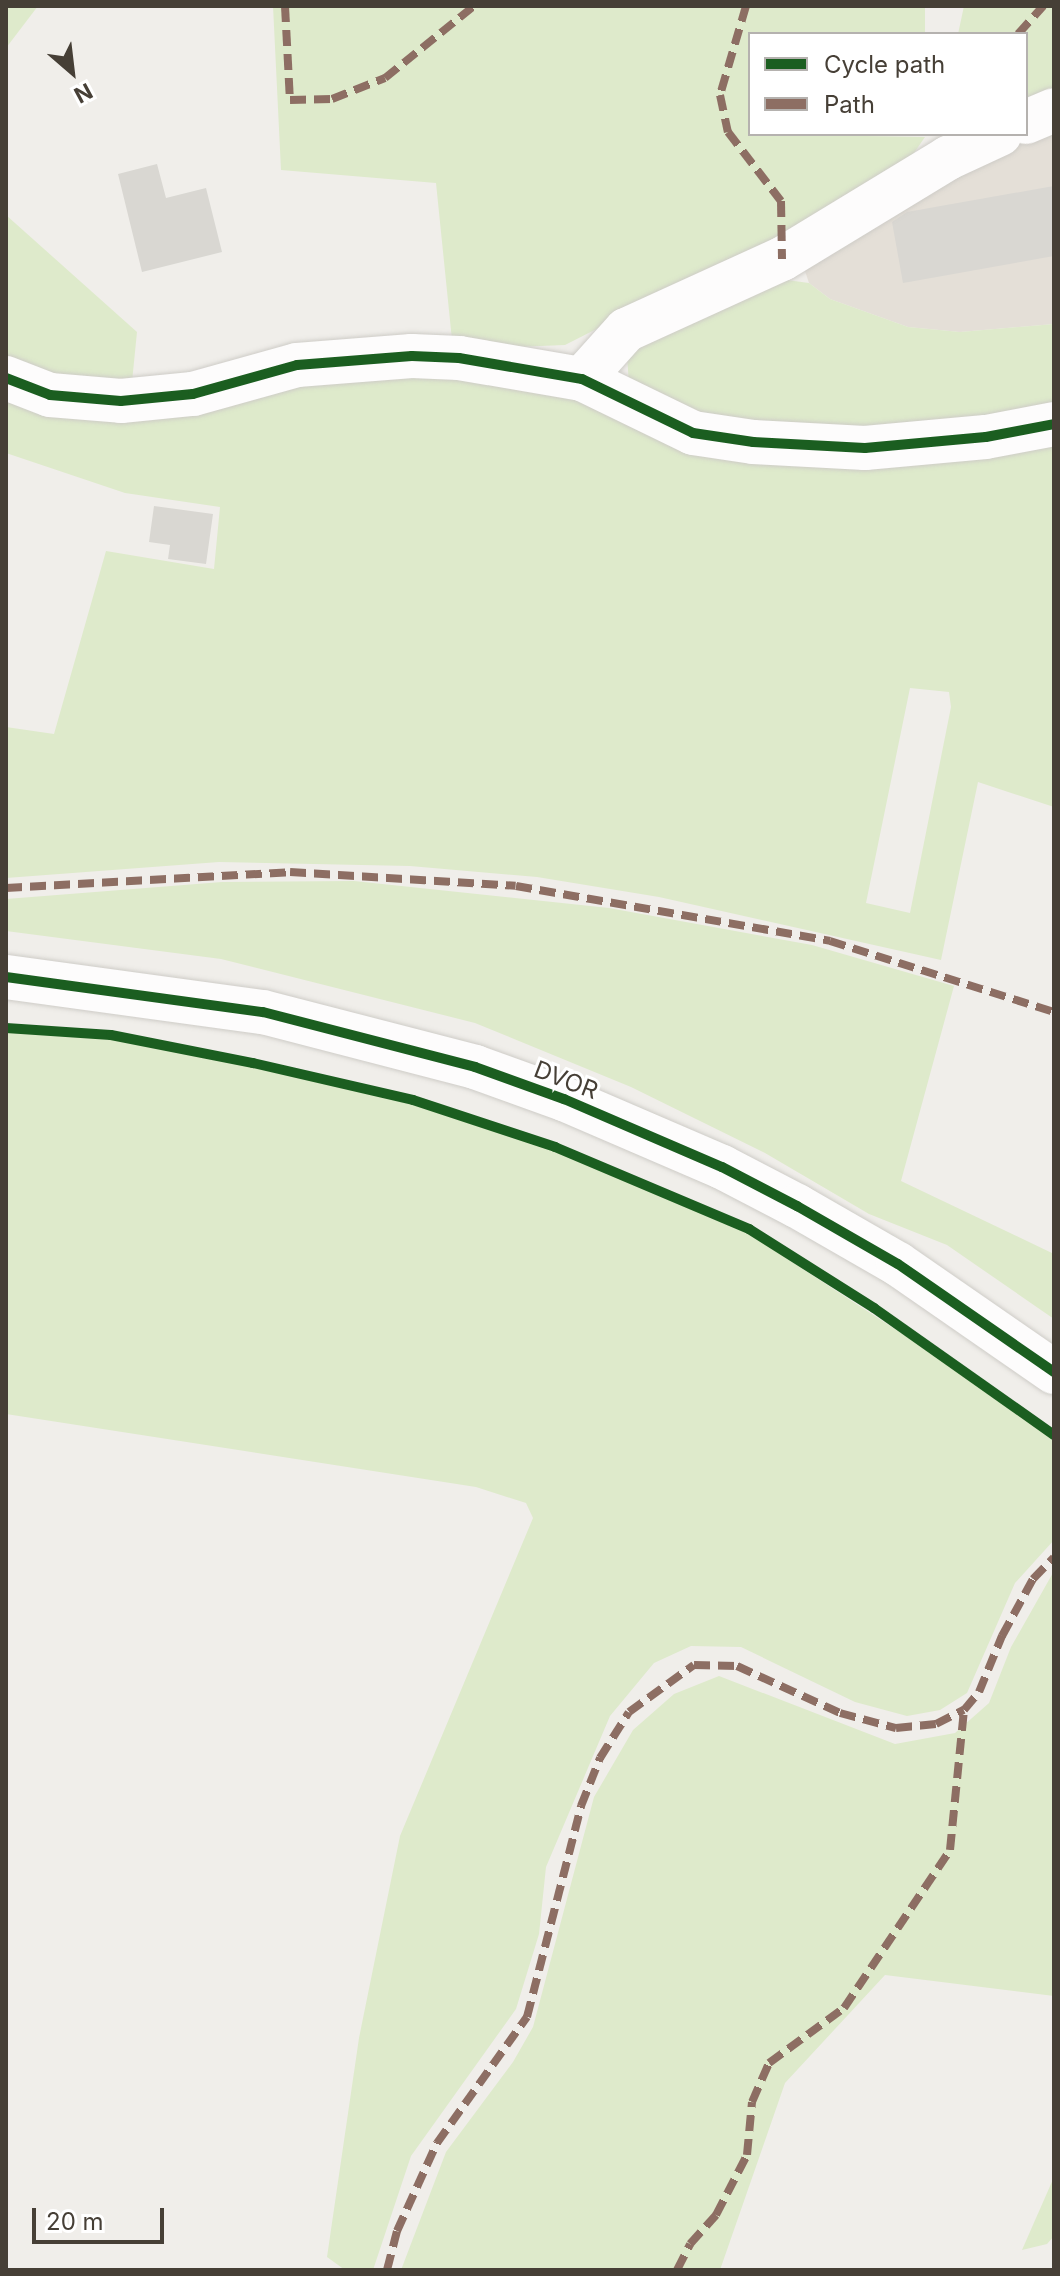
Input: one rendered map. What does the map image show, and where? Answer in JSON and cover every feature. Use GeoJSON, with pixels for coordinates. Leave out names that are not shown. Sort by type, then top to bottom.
{"type":"FeatureCollection","features":[{"type":"Feature","properties":{"kind":"street"},"geometry":{"type":"LineString","coordinates":[[1028,121],[1054,110]]}},
{"type":"Feature","properties":{"kind":"street"},"geometry":{"type":"LineString","coordinates":[[582,379],[626,330],[782,259],[948,158],[996,136]]}},
{"type":"Feature","properties":{"kind":"street"},"geometry":{"type":"LineString","coordinates":[[6,378],[50,395],[121,401],[193,394],[297,365],[412,356],[459,358],[582,379],[693,433],[753,442],[865,448],[986,437],[1054,424]]}},
{"type":"Feature","properties":{"kind":"street","name":"DVOR"},"geometry":{"type":"LineString","coordinates":[[6,977],[263,1012],[475,1067],[564,1099],[722,1167],[797,1206],[898,1264],[1054,1372]]}},
{"type":"Feature","properties":{"kind":"shaded area"},"geometry":{"type":"Polygon","coordinates":[[[1054,94],[1054,324],[960,332],[908,327],[830,299],[809,283],[793,235],[976,136],[1028,136],[1028,108],[1054,94]]]}},
{"type":"Feature","properties":{"kind":"green space"},"geometry":{"type":"Polygon","coordinates":[[[6,6],[38,6],[6,48],[6,6]]]}},
{"type":"Feature","properties":{"kind":"green space"},"geometry":{"type":"Polygon","coordinates":[[[273,6],[925,6],[925,32],[748,32],[748,136],[925,137],[898,176],[565,345],[489,348],[452,340],[436,183],[281,170],[273,6]]]}},
{"type":"Feature","properties":{"kind":"green space"},"geometry":{"type":"Polygon","coordinates":[[[964,6],[1054,6],[1054,94],[1028,105],[1028,32],[958,32],[964,6]]]}},
{"type":"Feature","properties":{"kind":"green space"},"geometry":{"type":"Polygon","coordinates":[[[6,215],[137,332],[131,392],[6,367],[6,215]]]}},
{"type":"Feature","properties":{"kind":"green space"},"geometry":{"type":"Polygon","coordinates":[[[779,279],[809,283],[830,299],[908,327],[960,332],[1054,324],[1054,410],[907,437],[692,422],[629,384],[627,356],[636,337],[779,279]]]}},
{"type":"Feature","properties":{"kind":"green space"},"geometry":{"type":"Polygon","coordinates":[[[341,368],[535,381],[652,430],[1054,434],[1054,807],[978,782],[941,960],[659,897],[537,877],[410,866],[219,862],[6,878],[6,727],[54,734],[106,551],[214,569],[220,507],[125,493],[6,453],[6,389],[341,368]],[[910,688],[866,903],[910,913],[951,707],[949,692],[910,688]]]}},
{"type":"Feature","properties":{"kind":"green space"},"geometry":{"type":"Polygon","coordinates":[[[354,881],[609,908],[812,945],[954,986],[901,1181],[1054,1254],[1054,1319],[947,1245],[869,1214],[765,1153],[631,1087],[475,1023],[221,959],[6,931],[6,899],[222,882],[354,881]]]}},
{"type":"Feature","properties":{"kind":"green space"},"geometry":{"type":"Polygon","coordinates":[[[6,1031],[111,1039],[282,1073],[411,1104],[555,1151],[749,1234],[990,1391],[1054,1439],[1054,1540],[1015,1583],[967,1693],[940,1710],[907,1716],[855,1702],[741,1647],[691,1646],[654,1663],[610,1716],[546,1867],[539,1934],[516,2009],[411,2156],[373,2270],[345,2270],[327,2257],[359,2038],[400,1836],[533,1518],[526,1503],[476,1487],[6,1414],[6,1031]]]}},
{"type":"Feature","properties":{"kind":"green space"},"geometry":{"type":"Polygon","coordinates":[[[1054,1571],[1054,1996],[885,1975],[785,2083],[720,2270],[401,2270],[446,2152],[513,2062],[533,2027],[594,1797],[633,1730],[674,1694],[719,1676],[895,1744],[955,1733],[989,1703],[1011,1647],[1054,1571]]]}},
{"type":"Feature","properties":{"kind":"green space"},"geometry":{"type":"Polygon","coordinates":[[[1054,2177],[1054,2236],[1047,2244],[1022,2250],[1054,2177]]]}},
{"type":"Feature","properties":{"kind":"building"},"geometry":{"type":"Polygon","coordinates":[[[157,164],[166,198],[206,188],[222,252],[142,272],[118,174],[157,164]]]}},
{"type":"Feature","properties":{"kind":"building"},"geometry":{"type":"Polygon","coordinates":[[[1054,186],[1054,256],[903,283],[892,222],[907,212],[1054,186]]]}},
{"type":"Feature","properties":{"kind":"building"},"geometry":{"type":"Polygon","coordinates":[[[154,506],[213,514],[206,564],[168,559],[170,545],[149,542],[154,506]]]}},
{"type":"Feature","properties":{"kind":"marked path"},"geometry":{"type":"LineString","coordinates":[[285,6],[290,100],[332,99],[385,78],[474,6]]}},
{"type":"Feature","properties":{"kind":"marked path"},"geometry":{"type":"LineString","coordinates":[[746,6],[720,95],[728,132],[781,201],[782,259]]}},
{"type":"Feature","properties":{"kind":"marked path"},"geometry":{"type":"LineString","coordinates":[[1020,32],[1043,6]]}},
{"type":"Feature","properties":{"kind":"marked path"},"geometry":{"type":"LineString","coordinates":[[6,888],[290,872],[516,886],[830,941],[1054,1012]]}},
{"type":"Feature","properties":{"kind":"marked path"},"geometry":{"type":"LineString","coordinates":[[387,2270],[397,2231],[437,2143],[527,2017],[581,1806],[600,1758],[629,1712],[694,1665],[737,1666],[840,1713],[896,1728],[936,1724],[964,1710],[979,1692],[1002,1636],[1033,1579],[1054,1557]]}},
{"type":"Feature","properties":{"kind":"marked path"},"geometry":{"type":"LineString","coordinates":[[677,2270],[690,2244],[716,2215],[747,2155],[752,2102],[769,2063],[844,2008],[950,1850],[964,1710]]}},
{"type":"Feature","properties":{"kind":"cycle path"},"geometry":{"type":"LineString","coordinates":[[6,378],[50,395],[121,401],[193,394],[297,365],[412,356],[459,358],[582,379],[693,433],[753,442],[865,448],[986,437],[1054,424]]}},
{"type":"Feature","properties":{"kind":"cycle path"},"geometry":{"type":"LineString","coordinates":[[6,977],[263,1012],[475,1067],[564,1099],[722,1167],[797,1206],[898,1264],[1054,1372]]}},
{"type":"Feature","properties":{"kind":"cycle path"},"geometry":{"type":"LineString","coordinates":[[6,1028],[111,1035],[253,1063],[413,1100],[555,1147],[749,1229],[874,1308],[1054,1435]]}}]}
